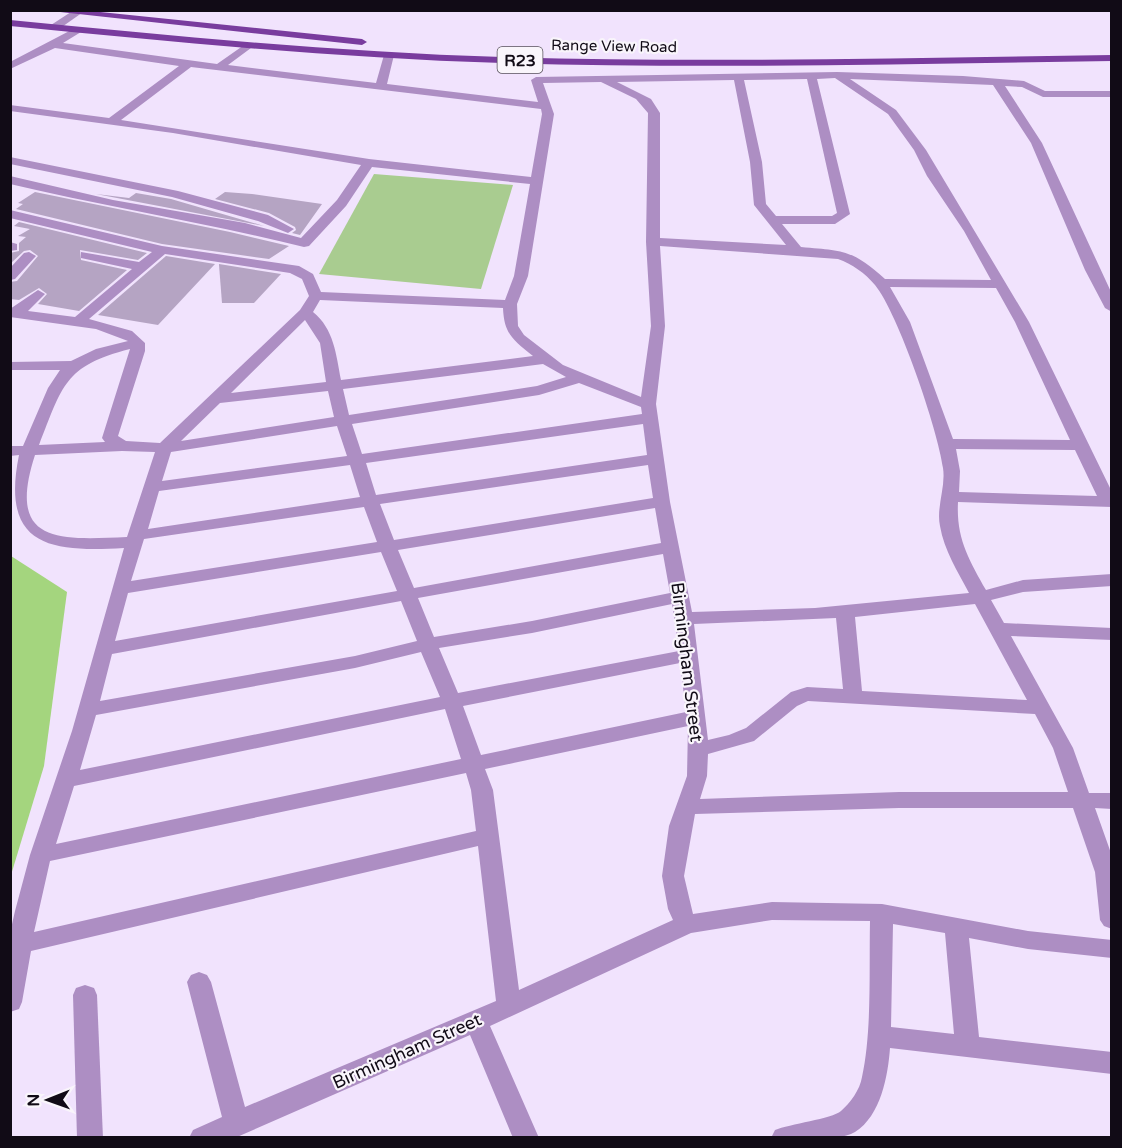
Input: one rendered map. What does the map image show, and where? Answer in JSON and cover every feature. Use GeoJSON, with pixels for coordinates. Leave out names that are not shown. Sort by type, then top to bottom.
{"type":"FeatureCollection","features":[{"type":"Feature","properties":{"kind":"main road","name":"Range View Road"},"geometry":{"type":"LineString","coordinates":[[47,10],[451,49],[640,55],[1112,58]]}},
{"type":"Feature","properties":{"kind":"main road","name":"Range View Road"},"geometry":{"type":"LineString","coordinates":[[10,23],[247,46],[389,55],[636,62],[1029,57],[1112,49]]}},
{"type":"Feature","properties":{"kind":"street"},"geometry":{"type":"LineString","coordinates":[[55,27],[80,12]]}},
{"type":"Feature","properties":{"kind":"street"},"geometry":{"type":"LineString","coordinates":[[10,66],[54,45],[77,30]]}},
{"type":"Feature","properties":{"kind":"street"},"geometry":{"type":"LineString","coordinates":[[54,45],[380,88],[546,106]]}},
{"type":"Feature","properties":{"kind":"street"},"geometry":{"type":"LineString","coordinates":[[219,68],[247,46]]}},
{"type":"Feature","properties":{"kind":"street"},"geometry":{"type":"LineString","coordinates":[[380,88],[389,55]]}},
{"type":"Feature","properties":{"kind":"street"},"geometry":{"type":"LineString","coordinates":[[10,58],[24,59]]}},
{"type":"Feature","properties":{"kind":"street"},"geometry":{"type":"LineString","coordinates":[[112,121],[189,64]]}},
{"type":"Feature","properties":{"kind":"street"},"geometry":{"type":"LineString","coordinates":[[738,75],[756,162],[760,205],[797,250]]}},
{"type":"Feature","properties":{"kind":"street"},"geometry":{"type":"LineString","coordinates":[[771,220],[835,220],[844,214],[811,75]]}},
{"type":"Feature","properties":{"kind":"street"},"geometry":{"type":"LineString","coordinates":[[837,75],[892,112],[920,150],[933,176],[970,231],[1022,322],[1080,445],[1110,502],[949,497]]}},
{"type":"Feature","properties":{"kind":"street"},"geometry":{"type":"LineString","coordinates":[[649,411],[545,359],[519,338],[511,327],[510,304],[521,276],[535,181],[547,123],[546,106],[536,80],[837,75],[997,82],[1031,86],[1041,93],[1112,94]]}},
{"type":"Feature","properties":{"kind":"street","name":"Birmingham Street"},"geometry":{"type":"LineString","coordinates":[[202,1137],[237,1125],[476,1021],[687,924],[679,909],[673,876],[680,826],[697,776],[697,717],[684,618],[662,502],[649,411],[658,326],[653,242],[653,107],[646,99],[612,86],[602,78]]}},
{"type":"Feature","properties":{"kind":"street"},"geometry":{"type":"LineString","coordinates":[[997,82],[1041,151],[1078,234],[1092,274],[1112,308]]}},
{"type":"Feature","properties":{"kind":"street"},"geometry":{"type":"LineString","coordinates":[[10,108],[112,121],[369,163],[535,181]]}},
{"type":"Feature","properties":{"kind":"street"},"geometry":{"type":"LineString","coordinates":[[10,160],[174,194],[264,218],[290,230],[304,243]]}},
{"type":"Feature","properties":{"kind":"street"},"geometry":{"type":"LineString","coordinates":[[294,269],[304,243],[336,211],[369,163]]}},
{"type":"Feature","properties":{"kind":"street"},"geometry":{"type":"LineString","coordinates":[[10,180],[113,204],[245,227],[304,243]]}},
{"type":"Feature","properties":{"kind":"street"},"geometry":{"type":"LineString","coordinates":[[10,214],[162,250],[294,269],[308,277],[316,296]]}},
{"type":"Feature","properties":{"kind":"street"},"geometry":{"type":"LineString","coordinates":[[653,242],[797,250],[848,256],[881,283],[903,322],[947,444],[952,471],[948,525],[958,558],[982,597],[1063,748],[1106,872],[1112,920]]}},
{"type":"Feature","properties":{"kind":"street"},"geometry":{"type":"LineString","coordinates":[[78,321],[162,250]]}},
{"type":"Feature","properties":{"kind":"street"},"geometry":{"type":"LineString","coordinates":[[86,255],[142,267]]}},
{"type":"Feature","properties":{"kind":"street"},"geometry":{"type":"LineString","coordinates":[[10,276],[29,256]]}},
{"type":"Feature","properties":{"kind":"street"},"geometry":{"type":"LineString","coordinates":[[881,283],[1000,284]]}},
{"type":"Feature","properties":{"kind":"street"},"geometry":{"type":"LineString","coordinates":[[13,313],[38,294]]}},
{"type":"Feature","properties":{"kind":"street"},"geometry":{"type":"LineString","coordinates":[[316,296],[510,304]]}},
{"type":"Feature","properties":{"kind":"street"},"geometry":{"type":"LineString","coordinates":[[10,1002],[26,911],[41,855],[66,780],[120,589],[164,448],[305,313],[316,296]]}},
{"type":"Feature","properties":{"kind":"street"},"geometry":{"type":"LineString","coordinates":[[13,313],[78,321],[126,333],[138,344],[138,351],[110,438],[122,446]]}},
{"type":"Feature","properties":{"kind":"street"},"geometry":{"type":"LineString","coordinates":[[305,313],[316,322],[327,343],[344,422],[370,502],[450,700],[482,790],[509,1006]]}},
{"type":"Feature","properties":{"kind":"street"},"geometry":{"type":"LineString","coordinates":[[10,366],[75,365],[112,350],[138,344]]}},
{"type":"Feature","properties":{"kind":"street"},"geometry":{"type":"LineString","coordinates":[[214,399],[268,394],[477,365],[545,359]]}},
{"type":"Feature","properties":{"kind":"street"},"geometry":{"type":"LineString","coordinates":[[75,365],[62,378],[28,450],[20,470],[16,490],[18,515],[28,528],[60,542],[137,539],[370,502],[461,485],[656,459]]}},
{"type":"Feature","properties":{"kind":"street"},"geometry":{"type":"LineString","coordinates":[[10,451],[122,446],[164,448],[344,422],[539,390],[580,378]]}},
{"type":"Feature","properties":{"kind":"street"},"geometry":{"type":"LineString","coordinates":[[152,487],[356,460],[649,411]]}},
{"type":"Feature","properties":{"kind":"street"},"geometry":{"type":"LineString","coordinates":[[947,444],[1080,445]]}},
{"type":"Feature","properties":{"kind":"street"},"geometry":{"type":"LineString","coordinates":[[120,589],[662,502]]}},
{"type":"Feature","properties":{"kind":"street"},"geometry":{"type":"LineString","coordinates":[[103,650],[247,626],[407,593],[670,547]]}},
{"type":"Feature","properties":{"kind":"street"},"geometry":{"type":"LineString","coordinates":[[684,618],[845,612],[982,597],[1023,586],[1112,580]]}},
{"type":"Feature","properties":{"kind":"street"},"geometry":{"type":"LineString","coordinates":[[87,710],[355,662],[428,644],[532,627],[680,597]]}},
{"type":"Feature","properties":{"kind":"street"},"geometry":{"type":"LineString","coordinates":[[845,612],[854,696]]}},
{"type":"Feature","properties":{"kind":"street"},"geometry":{"type":"LineString","coordinates":[[999,629],[1112,634]]}},
{"type":"Feature","properties":{"kind":"street"},"geometry":{"type":"LineString","coordinates":[[66,780],[330,728],[450,700],[689,655]]}},
{"type":"Feature","properties":{"kind":"street"},"geometry":{"type":"LineString","coordinates":[[698,749],[735,742],[754,733],[783,704],[798,696],[821,694],[1042,708]]}},
{"type":"Feature","properties":{"kind":"street"},"geometry":{"type":"LineString","coordinates":[[41,855],[474,766],[697,717]]}},
{"type":"Feature","properties":{"kind":"street"},"geometry":{"type":"LineString","coordinates":[[686,807],[863,799],[1112,801]]}},
{"type":"Feature","properties":{"kind":"street"},"geometry":{"type":"LineString","coordinates":[[21,944],[488,836]]}},
{"type":"Feature","properties":{"kind":"street"},"geometry":{"type":"LineString","coordinates":[[687,924],[772,911],[882,913],[1028,940],[1112,950]]}},
{"type":"Feature","properties":{"kind":"street"},"geometry":{"type":"LineString","coordinates":[[784,1137],[842,1125],[858,1113],[872,1088],[878,1036],[882,913]]}},
{"type":"Feature","properties":{"kind":"street"},"geometry":{"type":"LineString","coordinates":[[956,926],[967,1045]]}},
{"type":"Feature","properties":{"kind":"street"},"geometry":{"type":"LineString","coordinates":[[200,982],[237,1125]]}},
{"type":"Feature","properties":{"kind":"street"},"geometry":{"type":"LineString","coordinates":[[85,995],[90,1137]]}},
{"type":"Feature","properties":{"kind":"street"},"geometry":{"type":"LineString","coordinates":[[476,1021],[526,1137]]}},
{"type":"Feature","properties":{"kind":"street"},"geometry":{"type":"LineString","coordinates":[[878,1036],[1112,1063]]}},
{"type":"Feature","properties":{"kind":"shaded area"},"geometry":{"type":"Polygon","coordinates":[[[374,174],[513,185],[481,289],[319,274],[374,174]]]}},
{"type":"Feature","properties":{"kind":"shaded area"},"geometry":{"type":"Polygon","coordinates":[[[11,556],[67,592],[44,766],[11,875],[11,556]]]}},
{"type":"Feature","properties":{"kind":"building"},"geometry":{"type":"Polygon","coordinates":[[[35,192],[289,246],[269,259],[162,244],[16,209],[23,204],[18,203],[35,192]]]}},
{"type":"Feature","properties":{"kind":"building"},"geometry":{"type":"Polygon","coordinates":[[[225,192],[322,204],[300,235],[292,233],[296,230],[295,227],[269,213],[215,199],[225,192]]]}},
{"type":"Feature","properties":{"kind":"building"},"geometry":{"type":"Polygon","coordinates":[[[136,193],[171,199],[264,226],[96,194],[129,198],[136,193]]]}},
{"type":"Feature","properties":{"kind":"building"},"geometry":{"type":"Polygon","coordinates":[[[19,222],[147,253],[138,260],[80,250],[81,260],[127,270],[79,311],[38,304],[47,294],[39,288],[19,300],[10,299],[10,282],[17,281],[38,256],[30,250],[24,251],[10,264],[10,253],[19,251],[19,243],[26,237],[18,236],[30,229],[14,226],[19,222]]]}},
{"type":"Feature","properties":{"kind":"building"},"geometry":{"type":"Polygon","coordinates":[[[166,256],[215,264],[158,325],[98,315],[166,256]]]}},
{"type":"Feature","properties":{"kind":"building"},"geometry":{"type":"Polygon","coordinates":[[[219,264],[281,274],[254,303],[222,303],[219,264]]]}}]}
